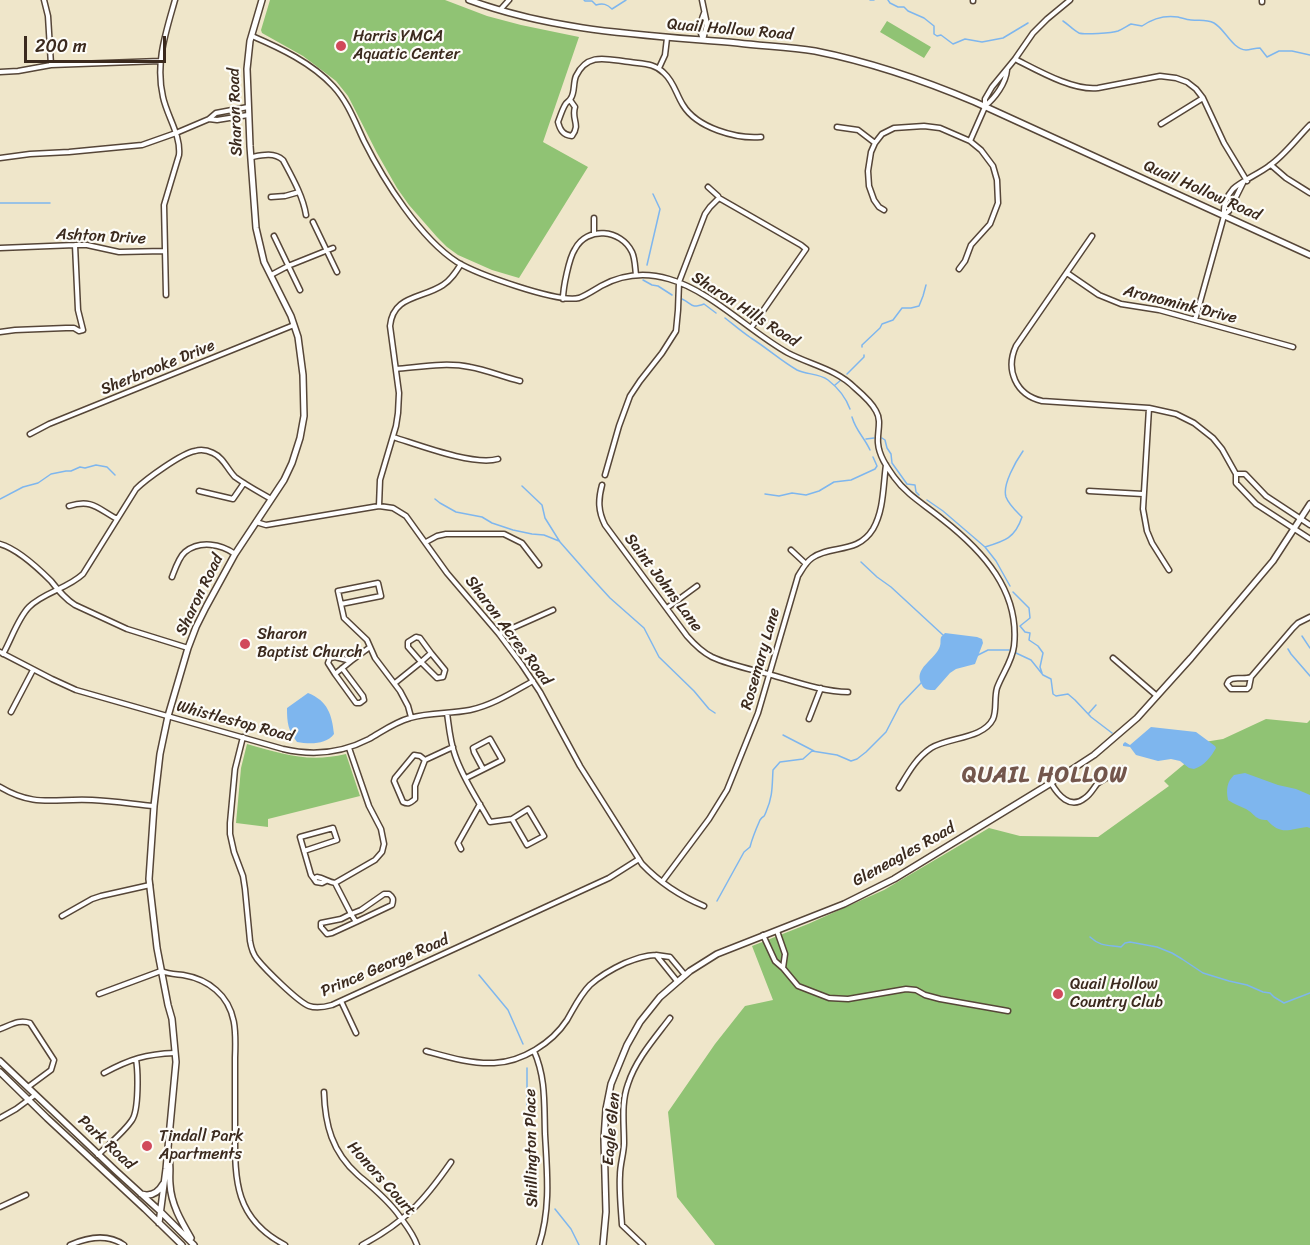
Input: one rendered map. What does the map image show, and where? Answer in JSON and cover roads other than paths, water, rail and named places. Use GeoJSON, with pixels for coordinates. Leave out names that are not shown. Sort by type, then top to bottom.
{"type":"FeatureCollection","features":[{"type":"Feature","properties":{"kind":"main road","name":"Sharon Road"},"geometry":{"type":"LineString","coordinates":[[159,1223],[176,1062],[172,1019],[157,948],[150,885],[154,806],[160,754],[168,716],[188,648],[206,607],[235,554],[292,464],[302,428],[304,400],[300,349],[294,325],[264,262],[257,238],[254,214],[247,69],[252,36],[262,0]]}},
{"type":"Feature","properties":{"kind":"main road","name":"Quail Hollow Road"},"geometry":{"type":"LineString","coordinates":[[469,0],[552,24],[667,38],[804,50],[879,66],[927,82],[985,107],[1310,255]]}},
{"type":"Feature","properties":{"kind":"main road","name":"Gleneagles Road"},"geometry":{"type":"LineString","coordinates":[[603,1245],[606,1212],[605,1121],[611,1084],[623,1053],[637,1028],[656,1002],[677,981],[717,954],[844,904],[880,886],[1089,759],[1120,734],[1158,696],[1273,561],[1310,504]]}},
{"type":"Feature","properties":{"kind":"main road","name":"Park Road"},"geometry":{"type":"LineString","coordinates":[[0,1061],[194,1245]]}},
{"type":"Feature","properties":{"kind":"main road","name":"Park Road"},"geometry":{"type":"LineString","coordinates":[[0,1072],[182,1245]]}},
{"type":"Feature","properties":{"kind":"main road"},"geometry":{"type":"LineString","coordinates":[[168,1149],[173,1201],[180,1220],[194,1245]]}},
{"type":"Feature","properties":{"kind":"main road"},"geometry":{"type":"LineString","coordinates":[[141,1194],[149,1195],[159,1191],[165,1177]]}},
{"type":"Feature","properties":{"kind":"street"},"geometry":{"type":"LineString","coordinates":[[44,0],[48,16],[51,65]]}},
{"type":"Feature","properties":{"kind":"street"},"geometry":{"type":"LineString","coordinates":[[166,295],[164,205],[179,155],[179,145],[162,94],[160,61],[175,0]]}},
{"type":"Feature","properties":{"kind":"street"},"geometry":{"type":"LineString","coordinates":[[500,10],[504,0]]}},
{"type":"Feature","properties":{"kind":"street"},"geometry":{"type":"LineString","coordinates":[[500,10],[509,0]]}},
{"type":"Feature","properties":{"kind":"street"},"geometry":{"type":"LineString","coordinates":[[702,0],[707,24],[703,40]]}},
{"type":"Feature","properties":{"kind":"street"},"geometry":{"type":"LineString","coordinates":[[970,141],[985,107],[1004,81],[1007,69],[1033,33],[1070,0]]}},
{"type":"Feature","properties":{"kind":"street"},"geometry":{"type":"LineString","coordinates":[[252,36],[300,61],[332,85],[343,99],[372,156],[402,205],[432,241],[461,264],[489,276],[563,299],[574,249],[594,233],[613,234],[628,245],[633,253],[636,274]]}},
{"type":"Feature","properties":{"kind":"street"},"geometry":{"type":"LineString","coordinates":[[658,68],[665,55],[667,38]]}},
{"type":"Feature","properties":{"kind":"street"},"geometry":{"type":"LineString","coordinates":[[570,100],[575,107],[573,117],[577,125],[572,136],[560,130],[558,122],[565,105],[572,97],[579,71],[592,61],[603,58],[648,64],[658,68],[669,79],[685,108],[695,117],[713,128],[737,136],[761,137]]}},
{"type":"Feature","properties":{"kind":"street"},"geometry":{"type":"LineString","coordinates":[[1015,59],[1079,87],[1098,88],[1160,76],[1187,82],[1203,98],[1245,182]]}},
{"type":"Feature","properties":{"kind":"street"},"geometry":{"type":"LineString","coordinates":[[0,72],[51,65],[160,61]]}},
{"type":"Feature","properties":{"kind":"street"},"geometry":{"type":"LineString","coordinates":[[1161,124],[1203,98]]}},
{"type":"Feature","properties":{"kind":"street"},"geometry":{"type":"LineString","coordinates":[[0,158],[131,147],[152,143],[209,119],[216,113],[248,107]]}},
{"type":"Feature","properties":{"kind":"street"},"geometry":{"type":"LineString","coordinates":[[209,119],[217,120],[248,115]]}},
{"type":"Feature","properties":{"kind":"street"},"geometry":{"type":"LineString","coordinates":[[1195,320],[1224,216],[1245,182],[1271,165],[1310,125]]}},
{"type":"Feature","properties":{"kind":"street"},"geometry":{"type":"LineString","coordinates":[[884,210],[874,200],[869,186],[868,171],[871,152],[882,134],[894,128],[909,126],[940,128],[970,141],[981,150],[993,166],[997,180],[998,203],[990,224],[971,245],[965,261],[959,268]]}},
{"type":"Feature","properties":{"kind":"street"},"geometry":{"type":"LineString","coordinates":[[837,127],[858,130],[875,143]]}},
{"type":"Feature","properties":{"kind":"street"},"geometry":{"type":"LineString","coordinates":[[252,157],[264,154],[279,156],[283,160],[299,192],[306,215]]}},
{"type":"Feature","properties":{"kind":"street"},"geometry":{"type":"LineString","coordinates":[[1271,165],[1286,178],[1310,193]]}},
{"type":"Feature","properties":{"kind":"street"},"geometry":{"type":"LineString","coordinates":[[708,187],[719,198],[806,249],[751,328]]}},
{"type":"Feature","properties":{"kind":"street"},"geometry":{"type":"LineString","coordinates":[[272,197],[299,192]]}},
{"type":"Feature","properties":{"kind":"street"},"geometry":{"type":"LineString","coordinates":[[605,475],[630,396],[663,353],[676,331],[679,282],[705,214],[719,198]]}},
{"type":"Feature","properties":{"kind":"street"},"geometry":{"type":"LineString","coordinates":[[594,218],[594,233]]}},
{"type":"Feature","properties":{"kind":"street"},"geometry":{"type":"LineString","coordinates":[[313,222],[337,272]]}},
{"type":"Feature","properties":{"kind":"street"},"geometry":{"type":"LineString","coordinates":[[274,236],[300,290]]}},
{"type":"Feature","properties":{"kind":"street"},"geometry":{"type":"LineString","coordinates":[[1092,236],[1014,351],[1011,367],[1016,383],[1028,395],[1042,401],[1149,408],[1176,414],[1186,419],[1204,430],[1219,446],[1236,474],[1236,483],[1256,504],[1310,539]]}},
{"type":"Feature","properties":{"kind":"street"},"geometry":{"type":"LineString","coordinates":[[0,332],[66,328],[83,330],[78,310],[75,245]]}},
{"type":"Feature","properties":{"kind":"street","name":"Ashton Drive"},"geometry":{"type":"LineString","coordinates":[[0,248],[75,245],[119,252],[164,251]]}},
{"type":"Feature","properties":{"kind":"street"},"geometry":{"type":"LineString","coordinates":[[271,275],[333,248]]}},
{"type":"Feature","properties":{"kind":"street"},"geometry":{"type":"LineString","coordinates":[[256,522],[266,525],[379,506],[380,480],[396,426],[399,402],[390,326],[394,312],[400,304],[445,284],[454,276],[461,264]]}},
{"type":"Feature","properties":{"kind":"street","name":"Aronomink Drive"},"geometry":{"type":"LineString","coordinates":[[1067,273],[1099,295],[1115,302],[1159,310],[1293,347]]}},
{"type":"Feature","properties":{"kind":"street","name":"Sharon Hills Road"},"geometry":{"type":"LineString","coordinates":[[563,299],[585,296],[614,280],[636,274],[654,275],[679,282],[708,298],[789,354],[838,374],[855,387],[876,411],[879,418],[879,450],[886,465],[908,493],[958,532],[990,565],[1010,601],[1014,638],[1012,656],[997,689],[994,715],[990,723],[981,731],[943,742],[926,752],[899,788]]}},
{"type":"Feature","properties":{"kind":"street","name":"Sherbrooke Drive"},"geometry":{"type":"LineString","coordinates":[[30,434],[49,424],[294,325]]}},
{"type":"Feature","properties":{"kind":"street"},"geometry":{"type":"LineString","coordinates":[[396,369],[443,365],[464,366],[520,381]]}},
{"type":"Feature","properties":{"kind":"street"},"geometry":{"type":"LineString","coordinates":[[1149,408],[1143,509],[1147,531],[1169,570]]}},
{"type":"Feature","properties":{"kind":"street"},"geometry":{"type":"LineString","coordinates":[[393,437],[476,460],[498,459]]}},
{"type":"Feature","properties":{"kind":"street"},"geometry":{"type":"LineString","coordinates":[[2,653],[30,606],[71,584],[82,574],[141,484],[193,451],[204,450],[215,454],[222,459],[232,474],[271,499]]}},
{"type":"Feature","properties":{"kind":"street"},"geometry":{"type":"LineString","coordinates":[[791,550],[806,564],[820,554],[850,547],[865,538],[877,520],[886,465]]}},
{"type":"Feature","properties":{"kind":"street"},"geometry":{"type":"LineString","coordinates":[[1236,474],[1245,474],[1266,496],[1310,525]]}},
{"type":"Feature","properties":{"kind":"street"},"geometry":{"type":"LineString","coordinates":[[199,491],[233,499],[244,483]]}},
{"type":"Feature","properties":{"kind":"street","name":"Saint Johns Lane"},"geometry":{"type":"LineString","coordinates":[[602,485],[599,503],[603,520],[694,644],[710,656],[820,688],[848,692]]}},
{"type":"Feature","properties":{"kind":"street"},"geometry":{"type":"LineString","coordinates":[[1089,491],[1143,494]]}},
{"type":"Feature","properties":{"kind":"street"},"geometry":{"type":"LineString","coordinates":[[69,506],[79,503],[90,504],[117,519]]}},
{"type":"Feature","properties":{"kind":"street","name":"Sharon Acres Road"},"geometry":{"type":"LineString","coordinates":[[379,506],[402,513],[447,573],[499,634],[533,681],[580,766],[639,859],[649,871],[675,893],[704,906]]}},
{"type":"Feature","properties":{"kind":"street"},"geometry":{"type":"LineString","coordinates":[[426,543],[437,536],[446,534],[504,534],[522,543],[539,565]]}},
{"type":"Feature","properties":{"kind":"street"},"geometry":{"type":"LineString","coordinates":[[0,544],[17,552],[42,573],[71,603],[140,633],[188,648]]}},
{"type":"Feature","properties":{"kind":"street"},"geometry":{"type":"LineString","coordinates":[[172,577],[185,552],[195,547],[209,544],[221,546],[235,554]]}},
{"type":"Feature","properties":{"kind":"street","name":"Rosemary Lane"},"geometry":{"type":"LineString","coordinates":[[662,882],[709,819],[727,790],[754,725],[796,580],[806,564]]}},
{"type":"Feature","properties":{"kind":"street"},"geometry":{"type":"LineString","coordinates":[[341,604],[381,596],[378,583],[338,591],[344,618],[367,640],[375,658],[404,698],[411,717]]}},
{"type":"Feature","properties":{"kind":"street"},"geometry":{"type":"LineString","coordinates":[[668,608],[697,586]]}},
{"type":"Feature","properties":{"kind":"street"},"geometry":{"type":"LineString","coordinates":[[499,634],[552,610]]}},
{"type":"Feature","properties":{"kind":"street"},"geometry":{"type":"LineString","coordinates":[[1251,677],[1251,685],[1247,689],[1228,688],[1228,681],[1231,679],[1251,677],[1293,628],[1310,616]]}},
{"type":"Feature","properties":{"kind":"street"},"geometry":{"type":"LineString","coordinates":[[416,637],[420,638],[446,670],[443,677],[437,678],[421,662],[408,647],[408,642],[416,637]]}},
{"type":"Feature","properties":{"kind":"street"},"geometry":{"type":"LineString","coordinates":[[335,674],[369,646]]}},
{"type":"Feature","properties":{"kind":"street","name":"Whistlestop Road"},"geometry":{"type":"LineString","coordinates":[[2,653],[76,690],[303,752],[327,752],[349,748],[411,717],[468,710],[486,705],[533,681]]}},
{"type":"Feature","properties":{"kind":"street"},"geometry":{"type":"LineString","coordinates":[[395,683],[431,653]]}},
{"type":"Feature","properties":{"kind":"street"},"geometry":{"type":"LineString","coordinates":[[342,668],[363,696],[362,702],[356,703],[328,663],[330,658],[334,657],[351,661]]}},
{"type":"Feature","properties":{"kind":"street"},"geometry":{"type":"LineString","coordinates":[[1113,658],[1158,696]]}},
{"type":"Feature","properties":{"kind":"street"},"geometry":{"type":"LineString","coordinates":[[11,712],[33,670]]}},
{"type":"Feature","properties":{"kind":"street"},"geometry":{"type":"LineString","coordinates":[[809,719],[820,688]]}},
{"type":"Feature","properties":{"kind":"street"},"geometry":{"type":"LineString","coordinates":[[447,713],[453,747],[466,778],[490,822],[512,819],[528,808],[544,836],[527,845],[512,819]]}},
{"type":"Feature","properties":{"kind":"street","name":"Prince George Road"},"geometry":{"type":"LineString","coordinates":[[243,737],[235,769],[230,834],[243,876],[251,948],[262,965],[304,1004],[321,1008],[341,1000],[609,878],[639,859]]}},
{"type":"Feature","properties":{"kind":"street"},"geometry":{"type":"LineString","coordinates":[[466,778],[502,759],[490,739],[473,748],[483,769]]}},
{"type":"Feature","properties":{"kind":"street"},"geometry":{"type":"LineString","coordinates":[[425,760],[414,754],[395,778],[394,782],[403,802],[407,804],[415,799],[415,786],[425,760],[453,747]]}},
{"type":"Feature","properties":{"kind":"street"},"geometry":{"type":"LineString","coordinates":[[335,884],[375,860],[382,852],[384,844],[383,834],[365,796],[349,748]]}},
{"type":"Feature","properties":{"kind":"street"},"geometry":{"type":"LineString","coordinates":[[1051,783],[1061,797],[1067,801],[1076,802],[1084,799],[1098,784],[1122,769]]}},
{"type":"Feature","properties":{"kind":"street"},"geometry":{"type":"LineString","coordinates":[[0,788],[33,801],[94,800],[154,806]]}},
{"type":"Feature","properties":{"kind":"street"},"geometry":{"type":"LineString","coordinates":[[461,849],[458,843],[480,804]]}},
{"type":"Feature","properties":{"kind":"street"},"geometry":{"type":"LineString","coordinates":[[304,851],[337,840],[333,828],[300,837],[304,851],[311,875],[314,879],[323,878],[335,884],[356,922]]}},
{"type":"Feature","properties":{"kind":"street"},"geometry":{"type":"LineString","coordinates":[[62,916],[101,896],[150,885]]}},
{"type":"Feature","properties":{"kind":"street"},"geometry":{"type":"LineString","coordinates":[[384,894],[389,894],[394,900],[392,905],[332,933],[327,934],[321,927],[321,923],[341,919],[351,914],[384,894]]}},
{"type":"Feature","properties":{"kind":"street"},"geometry":{"type":"LineString","coordinates":[[777,930],[785,954],[783,968]]}},
{"type":"Feature","properties":{"kind":"street"},"geometry":{"type":"LineString","coordinates":[[763,936],[775,961],[798,986],[829,998],[848,999],[906,989],[916,990],[939,999],[1008,1011]]}},
{"type":"Feature","properties":{"kind":"street"},"geometry":{"type":"LineString","coordinates":[[426,1051],[464,1060],[495,1063],[514,1059],[534,1051],[556,1034],[583,994],[599,978],[619,966],[639,958],[656,955],[669,957],[685,975]]}},
{"type":"Feature","properties":{"kind":"street"},"geometry":{"type":"LineString","coordinates":[[656,955],[677,981]]}},
{"type":"Feature","properties":{"kind":"street"},"geometry":{"type":"LineString","coordinates":[[99,994],[161,971],[193,977],[208,984],[224,998],[232,1013],[236,1032],[235,1174],[237,1185],[245,1206],[256,1222],[272,1237],[285,1245]]}},
{"type":"Feature","properties":{"kind":"street"},"geometry":{"type":"LineString","coordinates":[[341,1000],[356,1033]]}},
{"type":"Feature","properties":{"kind":"street","name":"Eagle Glen"},"geometry":{"type":"LineString","coordinates":[[644,1245],[622,1225],[620,1175],[624,1144],[622,1117],[624,1096],[635,1068],[670,1018]]}},
{"type":"Feature","properties":{"kind":"street"},"geometry":{"type":"LineString","coordinates":[[0,1029],[18,1021],[30,1023],[54,1060],[51,1070],[27,1087]]}},
{"type":"Feature","properties":{"kind":"street","name":"Shillington Place"},"geometry":{"type":"LineString","coordinates":[[534,1051],[542,1075],[548,1189],[544,1224],[538,1245]]}},
{"type":"Feature","properties":{"kind":"street"},"geometry":{"type":"LineString","coordinates":[[104,1073],[136,1059],[156,1054],[175,1053]]}},
{"type":"Feature","properties":{"kind":"street"},"geometry":{"type":"LineString","coordinates":[[98,1155],[130,1123],[134,1115],[138,1081],[136,1059]]}},
{"type":"Feature","properties":{"kind":"street","name":"Honors Court"},"geometry":{"type":"LineString","coordinates":[[324,1092],[326,1119],[339,1153],[352,1169],[384,1198],[413,1235],[417,1245]]}},
{"type":"Feature","properties":{"kind":"street"},"geometry":{"type":"LineString","coordinates":[[0,1118],[36,1095]]}},
{"type":"Feature","properties":{"kind":"street"},"geometry":{"type":"LineString","coordinates":[[362,1245],[402,1220],[427,1196],[451,1162]]}},
{"type":"Feature","properties":{"kind":"street"},"geometry":{"type":"LineString","coordinates":[[0,1207],[26,1195]]}},
{"type":"Feature","properties":{"kind":"street"},"geometry":{"type":"LineString","coordinates":[[70,1245],[98,1237],[124,1245]]}},
{"type":"Feature","properties":{"kind":"water"},"geometry":{"type":"Polygon","coordinates":[[[945,633],[977,637],[982,639],[983,643],[975,664],[956,669],[935,690],[924,688],[920,674],[938,651],[941,637],[945,633]]]}},
{"type":"Feature","properties":{"kind":"water"},"geometry":{"type":"Polygon","coordinates":[[[308,693],[324,704],[332,721],[334,734],[322,742],[297,742],[289,726],[287,708],[308,693]]]}},
{"type":"Feature","properties":{"kind":"water"},"geometry":{"type":"Polygon","coordinates":[[[1151,727],[1196,732],[1216,748],[1207,761],[1194,769],[1180,761],[1171,759],[1158,761],[1136,755],[1130,747],[1123,746],[1125,742],[1130,745],[1151,727]]]}},
{"type":"Feature","properties":{"kind":"water"},"geometry":{"type":"Polygon","coordinates":[[[1245,773],[1310,795],[1310,828],[1281,830],[1267,820],[1257,818],[1246,809],[1228,800],[1228,783],[1234,775],[1245,773]]]}},
{"type":"Feature","properties":{"kind":"waterway"},"geometry":{"type":"LineString","coordinates":[[584,0],[592,1],[596,5],[605,4],[612,9],[626,0]]}},
{"type":"Feature","properties":{"kind":"waterway"},"geometry":{"type":"LineString","coordinates":[[888,0],[924,18],[934,26],[934,34],[941,35],[953,44],[965,39],[982,42],[1003,38],[1028,23]]}},
{"type":"Feature","properties":{"kind":"waterway"},"geometry":{"type":"LineString","coordinates":[[1063,21],[1079,33],[1098,34],[1115,32],[1131,24],[1142,26],[1164,17],[1178,17],[1214,23],[1241,49],[1260,48],[1267,57],[1279,51],[1310,55]]}},
{"type":"Feature","properties":{"kind":"waterway"},"geometry":{"type":"LineString","coordinates":[[647,265],[660,209],[653,194]]}},
{"type":"Feature","properties":{"kind":"waterway"},"geometry":{"type":"LineString","coordinates":[[0,203],[50,203]]}},
{"type":"Feature","properties":{"kind":"waterway"},"geometry":{"type":"LineString","coordinates":[[643,280],[672,295]]}},
{"type":"Feature","properties":{"kind":"waterway"},"geometry":{"type":"LineString","coordinates":[[862,347],[882,324],[893,320],[902,308],[919,306],[926,285]]}},
{"type":"Feature","properties":{"kind":"waterway"},"geometry":{"type":"LineString","coordinates":[[682,299],[694,306],[704,304],[716,313]]}},
{"type":"Feature","properties":{"kind":"waterway"},"geometry":{"type":"LineString","coordinates":[[725,318],[791,366],[801,372],[821,376],[828,380],[841,393],[850,409]]}},
{"type":"Feature","properties":{"kind":"waterway"},"geometry":{"type":"LineString","coordinates":[[847,374],[864,355]]}},
{"type":"Feature","properties":{"kind":"waterway"},"geometry":{"type":"LineString","coordinates":[[835,385],[841,380]]}},
{"type":"Feature","properties":{"kind":"waterway"},"geometry":{"type":"LineString","coordinates":[[852,417],[870,450]]}},
{"type":"Feature","properties":{"kind":"waterway"},"geometry":{"type":"LineString","coordinates":[[866,439],[874,438]]}},
{"type":"Feature","properties":{"kind":"waterway"},"geometry":{"type":"LineString","coordinates":[[882,438],[891,454],[892,463],[907,484],[915,485],[919,495]]}},
{"type":"Feature","properties":{"kind":"waterway"},"geometry":{"type":"LineString","coordinates":[[985,547],[1008,538],[1016,530],[1022,517],[1009,503],[1005,492],[1010,473],[1023,451]]}},
{"type":"Feature","properties":{"kind":"waterway"},"geometry":{"type":"LineString","coordinates":[[765,494],[806,495],[819,491],[834,482],[851,480],[875,469],[877,466],[873,457]]}},
{"type":"Feature","properties":{"kind":"waterway"},"geometry":{"type":"LineString","coordinates":[[0,499],[23,487],[38,483],[51,474],[80,467],[96,465],[107,467],[115,475]]}},
{"type":"Feature","properties":{"kind":"waterway"},"geometry":{"type":"LineString","coordinates":[[522,486],[542,505],[545,518],[560,542],[610,598],[644,628],[659,657],[715,713]]}},
{"type":"Feature","properties":{"kind":"waterway"},"geometry":{"type":"LineString","coordinates":[[435,499],[456,512],[482,517],[513,530],[544,535],[559,541]]}},
{"type":"Feature","properties":{"kind":"waterway"},"geometry":{"type":"LineString","coordinates":[[927,500],[985,547],[1010,586]]}},
{"type":"Feature","properties":{"kind":"waterway"},"geometry":{"type":"LineString","coordinates":[[861,562],[943,635]]}},
{"type":"Feature","properties":{"kind":"waterway"},"geometry":{"type":"LineString","coordinates":[[1013,592],[1029,608],[1030,618],[1020,626],[1025,632],[1030,633],[1029,640],[1043,653],[1040,667],[1042,673]]}},
{"type":"Feature","properties":{"kind":"waterway"},"geometry":{"type":"LineString","coordinates":[[1302,636],[1310,648]]}},
{"type":"Feature","properties":{"kind":"waterway"},"geometry":{"type":"LineString","coordinates":[[1288,649],[1310,676]]}},
{"type":"Feature","properties":{"kind":"waterway"},"geometry":{"type":"LineString","coordinates":[[978,655],[988,650],[1009,650]]}},
{"type":"Feature","properties":{"kind":"waterway"},"geometry":{"type":"LineString","coordinates":[[1016,653],[1031,660],[1043,675],[1051,679],[1053,694],[1056,696],[1068,694],[1091,717],[1112,733]]}},
{"type":"Feature","properties":{"kind":"waterway"},"geometry":{"type":"LineString","coordinates":[[717,901],[744,852],[750,847],[760,820],[765,814],[771,796],[773,770],[780,762],[803,759],[812,751],[837,755],[851,761],[857,759],[886,732],[900,705],[922,682]]}},
{"type":"Feature","properties":{"kind":"waterway"},"geometry":{"type":"LineString","coordinates":[[1089,713],[1096,705]]}},
{"type":"Feature","properties":{"kind":"waterway"},"geometry":{"type":"LineString","coordinates":[[783,735],[814,751]]}},
{"type":"Feature","properties":{"kind":"waterway"},"geometry":{"type":"LineString","coordinates":[[1090,937],[1108,946],[1121,947],[1130,942],[1157,947],[1172,953],[1203,973],[1270,993],[1284,1003],[1310,993]]}},
{"type":"Feature","properties":{"kind":"waterway"},"geometry":{"type":"LineString","coordinates":[[479,975],[508,1010],[523,1044]]}},
{"type":"Feature","properties":{"kind":"waterway"},"geometry":{"type":"LineString","coordinates":[[527,1068],[527,1116]]}},
{"type":"Feature","properties":{"kind":"waterway"},"geometry":{"type":"LineString","coordinates":[[555,1209],[571,1229],[579,1245]]}},
{"type":"Feature","properties":{"kind":"place","name":"Harris YMCA Aquatic Center"},"geometry":{"type":"Point","coordinates":[341,46]}},
{"type":"Feature","properties":{"kind":"place","name":"Sharon Baptist Church"},"geometry":{"type":"Point","coordinates":[245,644]}},
{"type":"Feature","properties":{"kind":"place","name":"Quail Hollow Country Club"},"geometry":{"type":"Point","coordinates":[1058,994]}},
{"type":"Feature","properties":{"kind":"place","name":"Tindall Park Apartments"},"geometry":{"type":"Point","coordinates":[147,1146]}},
{"type":"Feature","properties":{"kind":"district","name":"QUAIL HOLLOW"},"geometry":{"type":"Point","coordinates":[1045,776]}}]}
